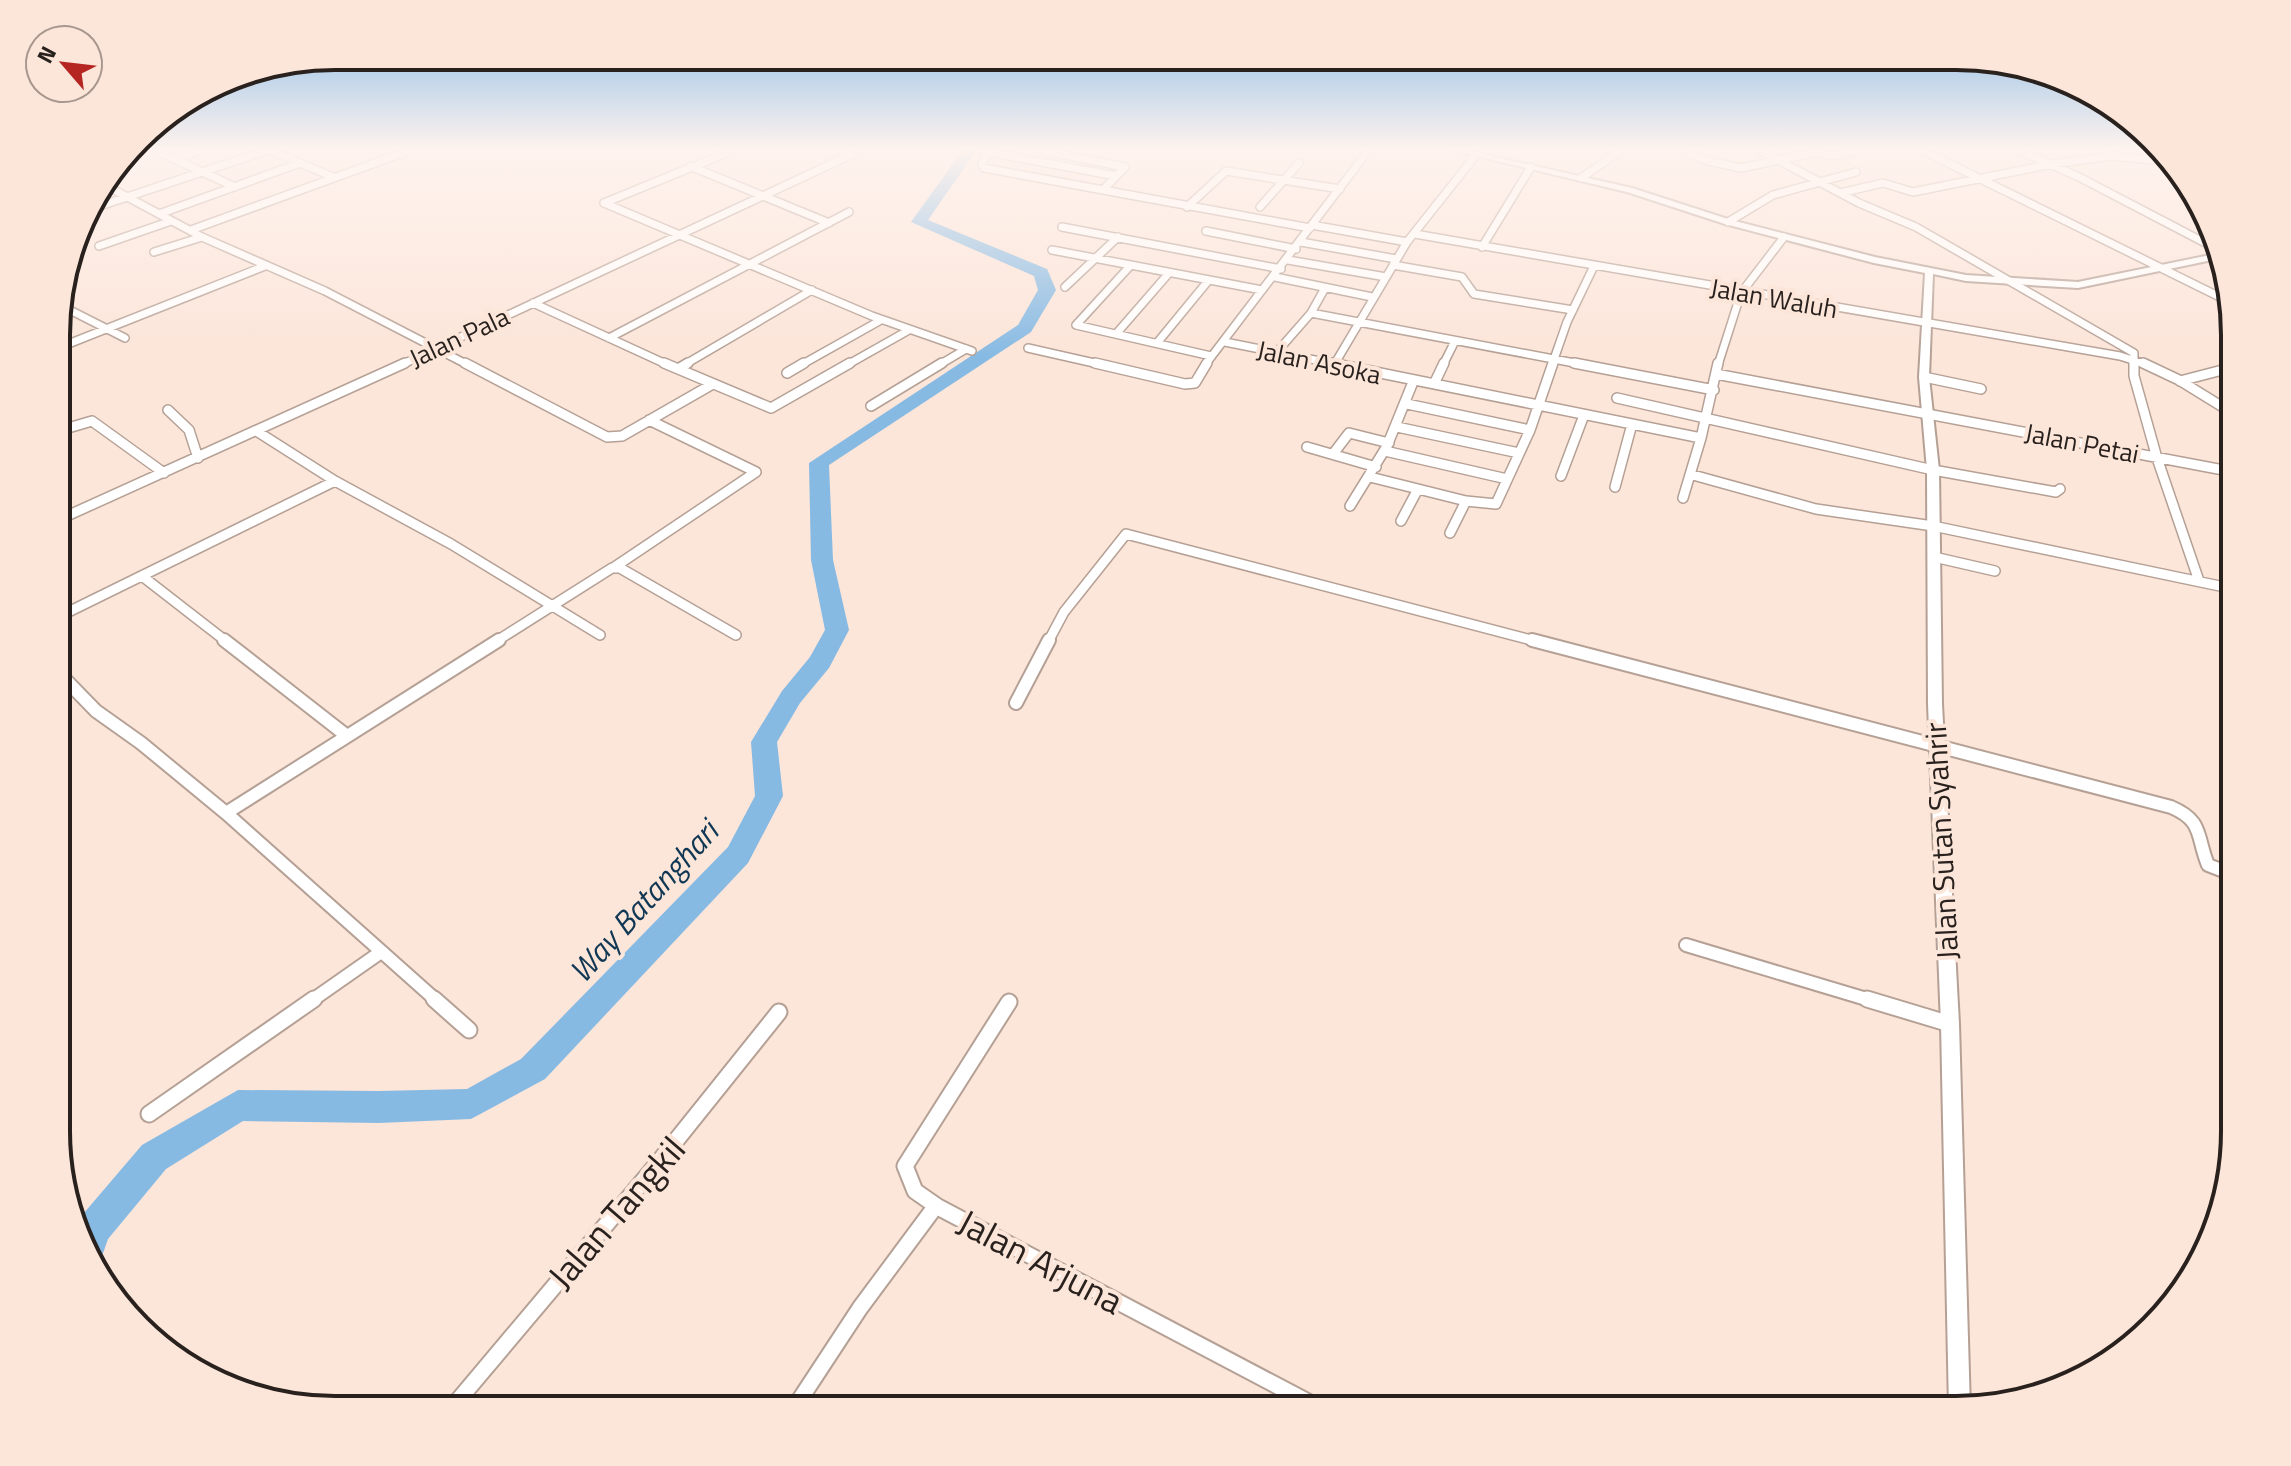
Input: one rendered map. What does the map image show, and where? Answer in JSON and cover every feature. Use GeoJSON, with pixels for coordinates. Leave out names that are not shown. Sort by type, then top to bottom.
{"type":"FeatureCollection","features":[{"type":"Feature","properties":{"kind":"street"},"geometry":{"type":"LineString","coordinates":[[168,219],[325,291],[433,350],[607,437],[622,436],[711,385]]}},
{"type":"Feature","properties":{"kind":"street"},"geometry":{"type":"LineString","coordinates":[[191,230],[219,219]]}},
{"type":"Feature","properties":{"kind":"street"},"geometry":{"type":"LineString","coordinates":[[642,219],[881,320],[969,350],[871,406]]}},
{"type":"Feature","properties":{"kind":"street","name":"Jalan Pala"},"geometry":{"type":"LineString","coordinates":[[70,515],[258,432],[712,219]]}},
{"type":"Feature","properties":{"kind":"street"},"geometry":{"type":"LineString","coordinates":[[820,219],[829,223]]}},
{"type":"Feature","properties":{"kind":"street"},"geometry":{"type":"LineString","coordinates":[[609,338],[836,219]]}},
{"type":"Feature","properties":{"kind":"street"},"geometry":{"type":"LineString","coordinates":[[1268,219],[1407,242]]}},
{"type":"Feature","properties":{"kind":"street"},"geometry":{"type":"LineString","coordinates":[[1028,348],[1191,384],[1197,381],[1211,356],[1225,342],[1316,219]]}},
{"type":"Feature","properties":{"kind":"street"},"geometry":{"type":"LineString","coordinates":[[1334,365],[1407,242],[1427,219]]}},
{"type":"Feature","properties":{"kind":"street"},"geometry":{"type":"LineString","coordinates":[[1482,247],[1499,219]]}},
{"type":"Feature","properties":{"kind":"street"},"geometry":{"type":"LineString","coordinates":[[1720,219],[1929,273],[2009,282],[2078,285],[2209,258]]}},
{"type":"Feature","properties":{"kind":"street"},"geometry":{"type":"LineString","coordinates":[[1728,222],[1731,219]]}},
{"type":"Feature","properties":{"kind":"street"},"geometry":{"type":"LineString","coordinates":[[1899,219],[2134,353],[2134,376],[2157,458],[2199,581]]}},
{"type":"Feature","properties":{"kind":"street"},"geometry":{"type":"LineString","coordinates":[[2063,219],[2217,296]]}},
{"type":"Feature","properties":{"kind":"street"},"geometry":{"type":"LineString","coordinates":[[2159,219],[2204,242]]}},
{"type":"Feature","properties":{"kind":"street"},"geometry":{"type":"LineString","coordinates":[[99,246],[171,221]]}},
{"type":"Feature","properties":{"kind":"street"},"geometry":{"type":"LineString","coordinates":[[1062,227],[1281,269]]}},
{"type":"Feature","properties":{"kind":"street"},"geometry":{"type":"LineString","coordinates":[[1206,231],[1395,262],[1462,277],[1474,294],[1573,310]]}},
{"type":"Feature","properties":{"kind":"street","name":"Jalan Waluh"},"geometry":{"type":"LineString","coordinates":[[1415,234],[2134,360]]}},
{"type":"Feature","properties":{"kind":"street"},"geometry":{"type":"LineString","coordinates":[[154,252],[202,237]]}},
{"type":"Feature","properties":{"kind":"street"},"geometry":{"type":"LineString","coordinates":[[1065,287],[1118,237]]}},
{"type":"Feature","properties":{"kind":"street"},"geometry":{"type":"LineString","coordinates":[[1683,498],[1693,475],[1716,374],[1741,293],[1784,237]]}},
{"type":"Feature","properties":{"kind":"street"},"geometry":{"type":"LineString","coordinates":[[1052,250],[1262,290]]}},
{"type":"Feature","properties":{"kind":"street"},"geometry":{"type":"LineString","coordinates":[[1288,260],[1386,277]]}},
{"type":"Feature","properties":{"kind":"street"},"geometry":{"type":"LineString","coordinates":[[70,343],[265,266]]}},
{"type":"Feature","properties":{"kind":"street"},"geometry":{"type":"LineString","coordinates":[[1130,266],[1075,324],[1211,356]]}},
{"type":"Feature","properties":{"kind":"street"},"geometry":{"type":"LineString","coordinates":[[1370,477],[1466,501],[1496,504],[1530,430],[1553,360],[1594,266]]}},
{"type":"Feature","properties":{"kind":"street"},"geometry":{"type":"LineString","coordinates":[[1116,334],[1169,273]]}},
{"type":"Feature","properties":{"kind":"street","name":"Jalan Sutan Syahrir"},"geometry":{"type":"LineString","coordinates":[[1929,273],[1924,377],[1933,470],[1937,747],[1950,1024],[1960,1395]]}},
{"type":"Feature","properties":{"kind":"street"},"geometry":{"type":"LineString","coordinates":[[1275,277],[1372,297]]}},
{"type":"Feature","properties":{"kind":"street"},"geometry":{"type":"LineString","coordinates":[[1157,343],[1208,281]]}},
{"type":"Feature","properties":{"kind":"street"},"geometry":{"type":"LineString","coordinates":[[1276,353],[1311,313],[1325,288]]}},
{"type":"Feature","properties":{"kind":"street"},"geometry":{"type":"LineString","coordinates":[[678,369],[812,290]]}},
{"type":"Feature","properties":{"kind":"street"},"geometry":{"type":"LineString","coordinates":[[533,303],[711,385],[771,408],[909,330]]}},
{"type":"Feature","properties":{"kind":"street"},"geometry":{"type":"LineString","coordinates":[[71,311],[125,338]]}},
{"type":"Feature","properties":{"kind":"street"},"geometry":{"type":"LineString","coordinates":[[1311,313],[1714,390]]}},
{"type":"Feature","properties":{"kind":"street"},"geometry":{"type":"LineString","coordinates":[[787,373],[881,320]]}},
{"type":"Feature","properties":{"kind":"street"},"geometry":{"type":"LineString","coordinates":[[1434,384],[1455,341]]}},
{"type":"Feature","properties":{"kind":"street","name":"Jalan Asoka"},"geometry":{"type":"LineString","coordinates":[[1225,342],[1701,438]]}},
{"type":"Feature","properties":{"kind":"street"},"geometry":{"type":"LineString","coordinates":[[2134,360],[2180,381],[2220,405]]}},
{"type":"Feature","properties":{"kind":"street"},"geometry":{"type":"LineString","coordinates":[[2180,381],[2220,371]]}},
{"type":"Feature","properties":{"kind":"street","name":"Jalan Petai"},"geometry":{"type":"LineString","coordinates":[[1716,374],[2220,469]]}},
{"type":"Feature","properties":{"kind":"street"},"geometry":{"type":"LineString","coordinates":[[1924,377],[1981,389]]}},
{"type":"Feature","properties":{"kind":"street"},"geometry":{"type":"LineString","coordinates":[[1350,506],[1387,447],[1407,404],[1413,382]]}},
{"type":"Feature","properties":{"kind":"street"},"geometry":{"type":"LineString","coordinates":[[1617,398],[1933,470],[2056,492],[2060,489]]}},
{"type":"Feature","properties":{"kind":"street"},"geometry":{"type":"LineString","coordinates":[[1407,404],[1530,430]]}},
{"type":"Feature","properties":{"kind":"street"},"geometry":{"type":"LineString","coordinates":[[168,410],[186,424],[195,439],[198,458]]}},
{"type":"Feature","properties":{"kind":"street"},"geometry":{"type":"LineString","coordinates":[[1561,476],[1584,415]]}},
{"type":"Feature","properties":{"kind":"street"},"geometry":{"type":"LineString","coordinates":[[226,813],[553,607],[756,472],[649,420]]}},
{"type":"Feature","properties":{"kind":"street"},"geometry":{"type":"LineString","coordinates":[[70,427],[92,421],[164,473]]}},
{"type":"Feature","properties":{"kind":"street"},"geometry":{"type":"LineString","coordinates":[[1615,487],[1632,424]]}},
{"type":"Feature","properties":{"kind":"street"},"geometry":{"type":"LineString","coordinates":[[1397,427],[1519,453]]}},
{"type":"Feature","properties":{"kind":"street"},"geometry":{"type":"LineString","coordinates":[[258,432],[335,481],[451,544],[600,635]]}},
{"type":"Feature","properties":{"kind":"street"},"geometry":{"type":"LineString","coordinates":[[1333,454],[1349,433],[1387,447],[1507,479]]}},
{"type":"Feature","properties":{"kind":"street"},"geometry":{"type":"LineString","coordinates":[[1307,447],[1376,467]]}},
{"type":"Feature","properties":{"kind":"street"},"geometry":{"type":"LineString","coordinates":[[1693,475],[1816,509],[1933,526],[2220,586]]}},
{"type":"Feature","properties":{"kind":"street"},"geometry":{"type":"LineString","coordinates":[[70,611],[335,481]]}},
{"type":"Feature","properties":{"kind":"street"},"geometry":{"type":"LineString","coordinates":[[1401,521],[1418,489]]}},
{"type":"Feature","properties":{"kind":"street"},"geometry":{"type":"LineString","coordinates":[[1450,533],[1466,501]]}},
{"type":"Feature","properties":{"kind":"street"},"geometry":{"type":"LineString","coordinates":[[1016,703],[1064,612],[1126,534],[2076,781],[2190,814],[2196,820],[2208,865],[2220,870]]}},
{"type":"Feature","properties":{"kind":"street"},"geometry":{"type":"LineString","coordinates":[[1934,557],[1995,571]]}},
{"type":"Feature","properties":{"kind":"street"},"geometry":{"type":"LineString","coordinates":[[612,568],[620,568],[736,635]]}},
{"type":"Feature","properties":{"kind":"street"},"geometry":{"type":"LineString","coordinates":[[142,576],[347,736]]}},
{"type":"Feature","properties":{"kind":"street"},"geometry":{"type":"LineString","coordinates":[[70,684],[96,711],[141,743],[226,813],[469,1030]]}},
{"type":"Feature","properties":{"kind":"street"},"geometry":{"type":"LineString","coordinates":[[1686,945],[1950,1024]]}},
{"type":"Feature","properties":{"kind":"street"},"geometry":{"type":"LineString","coordinates":[[149,1114],[381,952]]}},
{"type":"Feature","properties":{"kind":"street"},"geometry":{"type":"LineString","coordinates":[[935,1207],[910,1183],[905,1176],[905,1166],[1009,1002]]}},
{"type":"Feature","properties":{"kind":"street","name":"Jalan Tangkil"},"geometry":{"type":"LineString","coordinates":[[462,1396],[618,1208],[701,1114],[779,1012]]}},
{"type":"Feature","properties":{"kind":"street","name":"Jalan Arjuna"},"geometry":{"type":"LineString","coordinates":[[808,1396],[860,1308],[935,1207],[955,1214],[1296,1395]]}},
{"type":"Feature","properties":{"kind":"waterway","name":"Way Batanghari"},"geometry":{"type":"LineString","coordinates":[[91,1234],[154,1157],[238,1105],[379,1107],[471,1104],[533,1069],[738,855],[769,796],[764,742],[791,697],[820,662],[837,630],[822,560],[819,463],[1025,328],[1047,290],[1041,273],[919,222],[921,219]]}}]}
